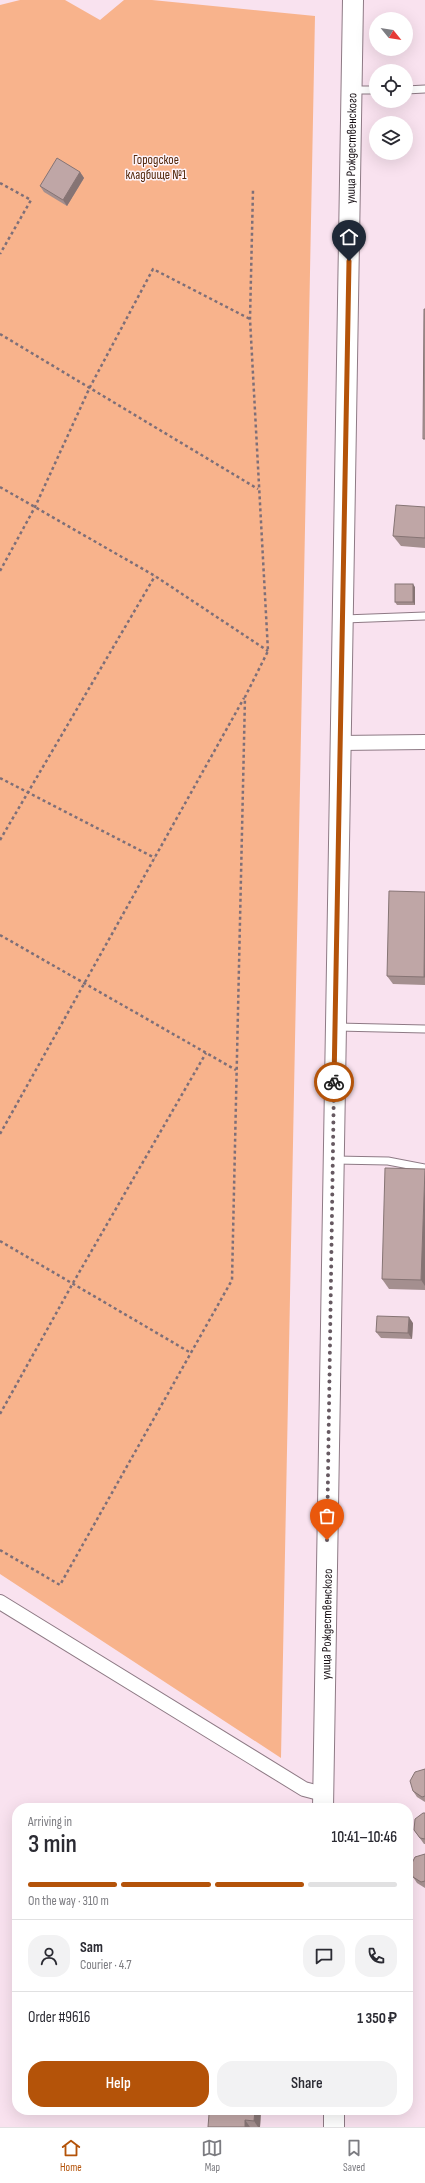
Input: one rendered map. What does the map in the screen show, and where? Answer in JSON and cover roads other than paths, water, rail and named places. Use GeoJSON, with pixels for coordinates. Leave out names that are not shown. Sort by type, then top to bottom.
{"type":"FeatureCollection","features":[{"type":"Feature","properties":{"kind":"main road","name":"улица Рождественского"},"geometry":{"type":"LineString","coordinates":[[323,1801],[353,0]]}},
{"type":"Feature","properties":{"kind":"main road"},"geometry":{"type":"LineString","coordinates":[[334,2115],[334,2127]]}},
{"type":"Feature","properties":{"kind":"street"},"geometry":{"type":"LineString","coordinates":[[340,743],[425,742]]}},
{"type":"Feature","properties":{"kind":"street"},"geometry":{"type":"LineString","coordinates":[[0,1602],[323,1801]]}},
{"type":"Feature","properties":{"kind":"lane"},"geometry":{"type":"LineString","coordinates":[[413,90],[425,89]]}},
{"type":"Feature","properties":{"kind":"lane"},"geometry":{"type":"LineString","coordinates":[[352,90],[369,90]]}},
{"type":"Feature","properties":{"kind":"lane"},"geometry":{"type":"LineString","coordinates":[[342,619],[425,616]]}},
{"type":"Feature","properties":{"kind":"lane"},"geometry":{"type":"LineString","coordinates":[[335,1026],[425,1029]]}},
{"type":"Feature","properties":{"kind":"lane"},"geometry":{"type":"LineString","coordinates":[[333,1160],[388,1160],[425,1168]]}},
{"type":"Feature","properties":{"kind":"park label","name":"Городское кладбище №1"},"geometry":{"type":"Point","coordinates":[156,166]}}]}
